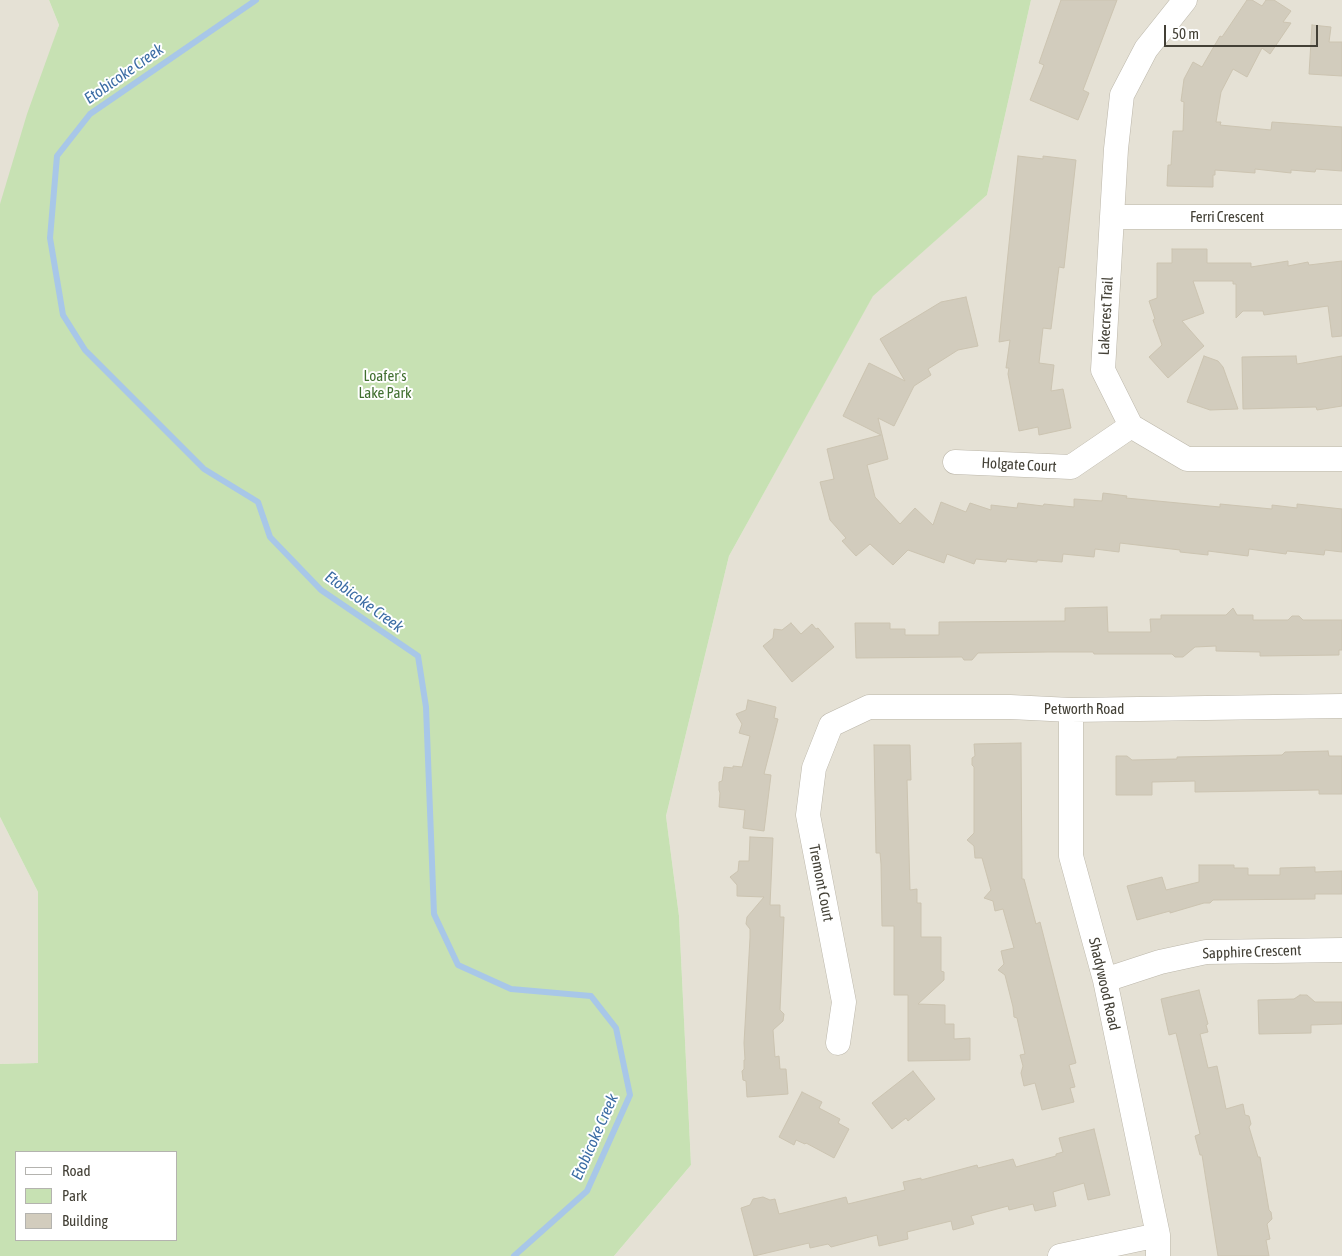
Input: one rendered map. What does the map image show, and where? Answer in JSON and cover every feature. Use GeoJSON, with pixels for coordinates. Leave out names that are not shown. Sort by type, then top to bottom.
{"type":"FeatureCollection","features":[{"type":"Feature","properties":{"kind":"street","name":"Lakecrest Trail"},"geometry":{"type":"LineString","coordinates":[[1131,426],[1103,370],[1116,149],[1122,95],[1146,49],[1185,0]]}},
{"type":"Feature","properties":{"kind":"street","name":"Ferri Crescent"},"geometry":{"type":"LineString","coordinates":[[1112,217],[1342,217]]}},
{"type":"Feature","properties":{"kind":"street"},"geometry":{"type":"LineString","coordinates":[[1131,426],[1187,459],[1342,459]]}},
{"type":"Feature","properties":{"kind":"street","name":"Holgate Court"},"geometry":{"type":"LineString","coordinates":[[955,462],[1071,467],[1131,426]]}},
{"type":"Feature","properties":{"kind":"street","name":"Petworth Road"},"geometry":{"type":"LineString","coordinates":[[831,725],[869,707],[1010,707],[1071,710],[1342,706]]}},
{"type":"Feature","properties":{"kind":"street","name":"Shadywood Road"},"geometry":{"type":"LineString","coordinates":[[1071,710],[1071,856],[1105,980],[1158,1246]]}},
{"type":"Feature","properties":{"kind":"street","name":"Tremont Court"},"geometry":{"type":"LineString","coordinates":[[831,725],[814,768],[808,815],[844,1002],[838,1043]]}},
{"type":"Feature","properties":{"kind":"street","name":"Sapphire Crescent"},"geometry":{"type":"LineString","coordinates":[[1105,980],[1160,962],[1206,952],[1342,950]]}},
{"type":"Feature","properties":{"kind":"street"},"geometry":{"type":"LineString","coordinates":[[1060,1256],[1158,1246]]}},
{"type":"Feature","properties":{"kind":"shaded area"},"geometry":{"type":"Polygon","coordinates":[[[0,0],[49,0],[59,25],[0,206],[0,0]]]}},
{"type":"Feature","properties":{"kind":"shaded area"},"geometry":{"type":"Polygon","coordinates":[[[1031,0],[1342,0],[1342,1256],[614,1256],[691,1165],[679,916],[666,816],[729,556],[873,295],[987,195],[1031,0]]]}},
{"type":"Feature","properties":{"kind":"shaded area"},"geometry":{"type":"Polygon","coordinates":[[[0,817],[38,892],[38,1063],[0,1064],[0,817]]]}},
{"type":"Feature","properties":{"kind":"green space","name":"Loafer's Lake Park"},"geometry":{"type":"Polygon","coordinates":[[[49,0],[1031,0],[987,195],[873,296],[729,556],[666,816],[679,916],[691,1165],[614,1256],[0,1256],[0,1064],[38,1063],[38,892],[0,817],[0,204],[27,114],[59,25],[49,0]]]}},
{"type":"Feature","properties":{"kind":"building"},"geometry":{"type":"Polygon","coordinates":[[[1061,0],[1117,0],[1083,90],[1089,93],[1078,120],[1030,100],[1044,65],[1039,63],[1061,0]]]}},
{"type":"Feature","properties":{"kind":"building"},"geometry":{"type":"Polygon","coordinates":[[[1247,0],[1252,0],[1262,6],[1266,0],[1274,0],[1291,11],[1283,22],[1291,23],[1270,54],[1262,48],[1247,77],[1233,69],[1221,92],[1216,122],[1221,122],[1220,125],[1271,130],[1272,122],[1342,127],[1342,171],[1316,169],[1315,172],[1291,170],[1291,173],[1255,169],[1255,173],[1215,170],[1213,187],[1167,186],[1168,165],[1171,165],[1173,131],[1183,131],[1184,102],[1181,101],[1184,79],[1193,62],[1202,67],[1220,36],[1222,37],[1247,0]]]}},
{"type":"Feature","properties":{"kind":"building"},"geometry":{"type":"Polygon","coordinates":[[[1312,25],[1331,27],[1329,42],[1342,42],[1342,76],[1309,74],[1312,25]]]}},
{"type":"Feature","properties":{"kind":"building"},"geometry":{"type":"Polygon","coordinates":[[[1018,156],[1043,159],[1043,156],[1076,160],[1064,268],[1059,267],[1051,329],[1043,328],[1039,363],[1054,365],[1051,391],[1063,389],[1071,428],[1039,435],[1038,427],[1019,431],[1008,374],[1009,368],[1006,368],[1010,340],[999,342],[1018,156]]]}},
{"type":"Feature","properties":{"kind":"building"},"geometry":{"type":"Polygon","coordinates":[[[1172,249],[1207,249],[1207,263],[1251,263],[1251,267],[1288,261],[1288,266],[1308,262],[1309,265],[1342,261],[1342,336],[1332,337],[1328,306],[1264,315],[1263,311],[1243,311],[1236,318],[1236,284],[1233,284],[1233,281],[1193,281],[1204,313],[1182,321],[1204,346],[1168,378],[1149,357],[1162,345],[1153,320],[1155,319],[1149,301],[1157,298],[1157,263],[1172,263],[1172,249]]]}},
{"type":"Feature","properties":{"kind":"building"},"geometry":{"type":"Polygon","coordinates":[[[966,297],[978,346],[958,350],[928,369],[931,375],[914,386],[894,426],[878,418],[888,459],[867,465],[875,497],[900,524],[915,508],[933,525],[941,502],[966,512],[970,503],[991,510],[991,505],[1017,508],[1018,503],[1074,507],[1074,499],[1102,501],[1103,493],[1127,496],[1126,498],[1220,507],[1220,504],[1272,509],[1272,505],[1297,508],[1297,504],[1342,509],[1342,552],[1325,550],[1324,555],[1287,551],[1286,554],[1249,549],[1248,556],[1208,551],[1208,555],[1120,543],[1119,552],[1095,549],[1094,557],[1063,554],[1062,562],[1007,559],[1006,562],[976,559],[974,564],[947,554],[944,563],[908,550],[893,565],[870,544],[856,556],[842,541],[846,538],[830,520],[820,482],[834,479],[827,449],[881,435],[843,416],[869,363],[905,381],[880,339],[941,302],[966,297]]]}},
{"type":"Feature","properties":{"kind":"building"},"geometry":{"type":"Polygon","coordinates":[[[1204,356],[1218,361],[1223,367],[1238,409],[1210,410],[1187,402],[1204,356]]]}},
{"type":"Feature","properties":{"kind":"building"},"geometry":{"type":"Polygon","coordinates":[[[1296,356],[1297,364],[1342,356],[1342,406],[1317,410],[1316,407],[1243,409],[1242,357],[1296,356]]]}},
{"type":"Feature","properties":{"kind":"building"},"geometry":{"type":"Polygon","coordinates":[[[1107,607],[1108,632],[1151,632],[1150,619],[1161,619],[1161,615],[1226,615],[1233,608],[1237,615],[1253,615],[1253,620],[1288,620],[1292,616],[1299,616],[1303,620],[1342,620],[1342,650],[1339,650],[1339,655],[1260,656],[1260,652],[1216,651],[1216,646],[1195,647],[1183,657],[1175,657],[1172,654],[1048,652],[978,653],[972,660],[964,660],[962,657],[856,658],[855,623],[890,623],[890,629],[905,629],[905,635],[939,635],[939,622],[1065,621],[1065,608],[1107,607]]]}},
{"type":"Feature","properties":{"kind":"building"},"geometry":{"type":"Polygon","coordinates":[[[791,623],[801,634],[812,624],[816,629],[818,628],[834,647],[792,682],[763,646],[773,638],[774,629],[782,630],[791,623]]]}},
{"type":"Feature","properties":{"kind":"building"},"geometry":{"type":"Polygon","coordinates":[[[748,700],[776,707],[774,718],[778,719],[764,774],[771,775],[764,831],[743,828],[745,810],[719,807],[719,782],[722,781],[724,767],[742,767],[750,736],[739,733],[742,724],[736,714],[746,710],[748,700]]]}},
{"type":"Feature","properties":{"kind":"building"},"geometry":{"type":"Polygon","coordinates":[[[1021,743],[1022,879],[1024,879],[1036,924],[1040,922],[1076,1063],[1069,1065],[1075,1087],[1070,1088],[1074,1102],[1042,1110],[1035,1083],[1024,1086],[1021,1073],[1023,1066],[1020,1055],[1025,1054],[1017,1018],[1014,1017],[1005,975],[998,970],[1004,964],[1001,951],[1014,948],[1003,909],[995,911],[993,901],[984,898],[991,890],[982,858],[975,858],[974,846],[967,840],[974,833],[974,767],[972,765],[972,758],[975,756],[974,744],[1021,743]]]}},
{"type":"Feature","properties":{"kind":"building"},"geometry":{"type":"Polygon","coordinates":[[[874,745],[910,745],[911,780],[907,780],[910,890],[917,889],[917,903],[921,903],[921,937],[941,937],[941,971],[944,972],[944,980],[918,1004],[945,1005],[945,1024],[954,1024],[954,1039],[970,1038],[970,1060],[908,1061],[908,995],[894,995],[894,926],[882,926],[881,864],[880,853],[876,853],[874,745]]]}},
{"type":"Feature","properties":{"kind":"building"},"geometry":{"type":"Polygon","coordinates":[[[1328,751],[1329,756],[1342,756],[1342,794],[1319,794],[1319,790],[1195,792],[1195,781],[1152,782],[1152,795],[1116,795],[1116,756],[1127,756],[1132,760],[1177,759],[1177,757],[1282,755],[1285,752],[1328,751]]]}},
{"type":"Feature","properties":{"kind":"building"},"geometry":{"type":"Polygon","coordinates":[[[750,837],[773,838],[770,905],[780,905],[780,917],[784,917],[780,1010],[784,1014],[783,1021],[773,1030],[775,1057],[779,1056],[780,1069],[786,1069],[788,1094],[747,1097],[746,1081],[743,1080],[742,1071],[745,1060],[744,1043],[750,938],[750,929],[746,924],[747,917],[764,897],[737,896],[737,885],[730,877],[738,871],[739,861],[749,861],[750,837]]]}},
{"type":"Feature","properties":{"kind":"building"},"geometry":{"type":"Polygon","coordinates":[[[1199,865],[1234,865],[1234,868],[1248,868],[1248,875],[1280,875],[1280,868],[1315,867],[1315,872],[1342,871],[1342,894],[1315,894],[1315,899],[1213,900],[1210,903],[1137,920],[1127,886],[1162,877],[1166,890],[1199,882],[1199,865]]]}},
{"type":"Feature","properties":{"kind":"building"},"geometry":{"type":"Polygon","coordinates":[[[1199,990],[1208,1024],[1206,1025],[1208,1032],[1200,1034],[1208,1068],[1217,1066],[1226,1109],[1243,1104],[1245,1115],[1249,1116],[1251,1124],[1249,1127],[1258,1157],[1260,1157],[1272,1219],[1267,1224],[1270,1239],[1266,1240],[1269,1256],[1218,1256],[1202,1155],[1200,1155],[1195,1136],[1200,1134],[1176,1033],[1169,1035],[1161,999],[1199,990]]]}},
{"type":"Feature","properties":{"kind":"building"},"geometry":{"type":"Polygon","coordinates":[[[1300,995],[1307,995],[1315,1002],[1342,1002],[1342,1024],[1311,1025],[1311,1033],[1259,1034],[1258,1000],[1294,999],[1300,995]]]}},
{"type":"Feature","properties":{"kind":"building"},"geometry":{"type":"Polygon","coordinates":[[[913,1071],[935,1099],[908,1121],[906,1118],[892,1129],[872,1103],[913,1071]]]}},
{"type":"Feature","properties":{"kind":"building"},"geometry":{"type":"Polygon","coordinates":[[[802,1092],[822,1102],[819,1108],[840,1119],[838,1123],[849,1129],[834,1158],[806,1143],[796,1140],[794,1145],[779,1137],[802,1092]]]}},
{"type":"Feature","properties":{"kind":"building"},"geometry":{"type":"Polygon","coordinates":[[[1094,1129],[1110,1195],[1088,1200],[1084,1183],[1053,1192],[1056,1206],[1035,1211],[1033,1204],[1009,1210],[1008,1206],[971,1216],[974,1224],[953,1230],[951,1221],[907,1232],[908,1239],[879,1246],[877,1235],[831,1247],[828,1244],[810,1248],[809,1243],[754,1256],[741,1208],[750,1205],[753,1199],[763,1197],[770,1200],[775,1199],[779,1214],[846,1197],[848,1204],[905,1190],[903,1182],[921,1178],[921,1180],[977,1165],[978,1168],[1013,1159],[1016,1167],[1056,1156],[1056,1154],[1063,1152],[1059,1138],[1094,1129]]]}},
{"type":"Feature","properties":{"kind":"waterway","name":"Etobicoke Creek"},"geometry":{"type":"LineString","coordinates":[[256,0],[90,114],[57,156],[50,238],[63,315],[85,350],[204,469],[258,502],[270,537],[321,590],[418,656],[426,707],[434,914],[458,965],[511,989],[591,996],[616,1028],[630,1095],[587,1191],[514,1256]]}}]}
